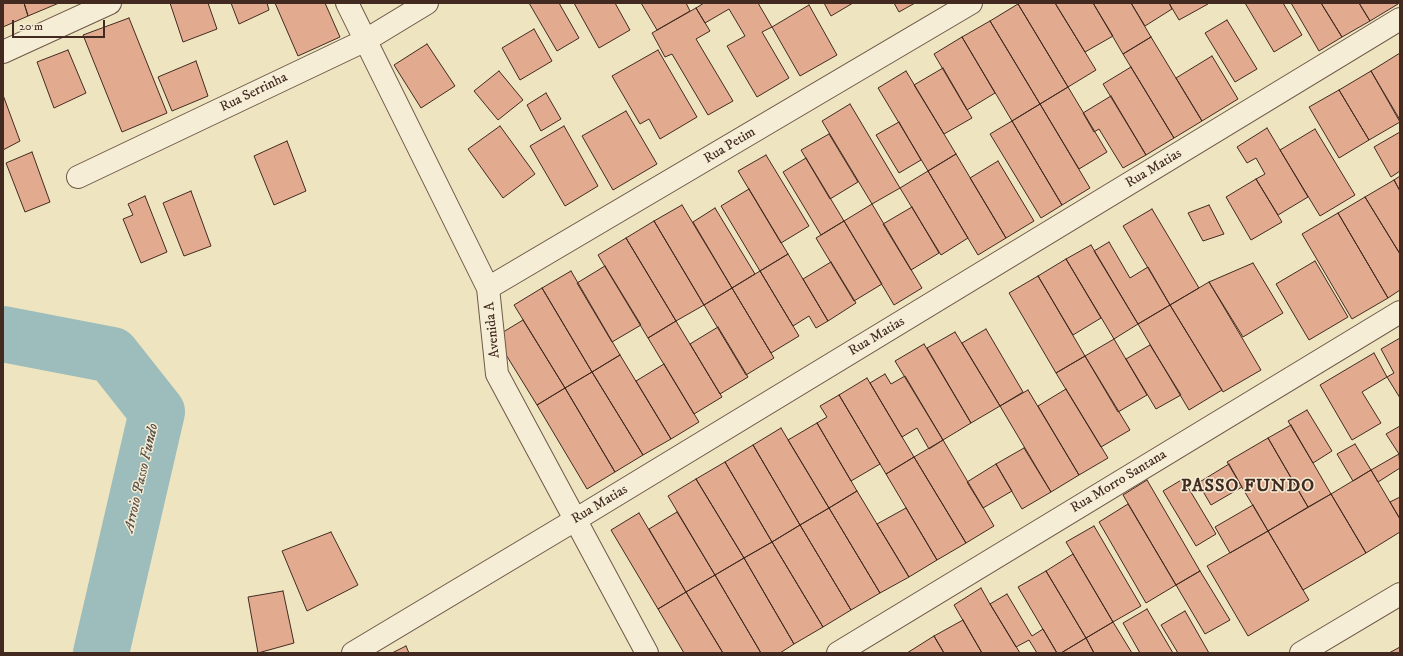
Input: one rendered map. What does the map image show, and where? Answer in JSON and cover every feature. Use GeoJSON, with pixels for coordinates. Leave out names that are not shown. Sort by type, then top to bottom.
{"type":"FeatureCollection","features":[{"type":"Feature","properties":{"kind":"street"},"geometry":{"type":"LineString","coordinates":[[3,52],[110,3]]}},
{"type":"Feature","properties":{"kind":"street","name":"Avenida A"},"geometry":{"type":"LineString","coordinates":[[347,3],[488,288],[497,374],[647,653]]}},
{"type":"Feature","properties":{"kind":"street","name":"Rua Serrinha"},"geometry":{"type":"LineString","coordinates":[[78,177],[366,40],[427,3]]}},
{"type":"Feature","properties":{"kind":"street","name":"Rua Petim"},"geometry":{"type":"LineString","coordinates":[[488,288],[971,3]]}},
{"type":"Feature","properties":{"kind":"street","name":"Rua Matias"},"geometry":{"type":"LineString","coordinates":[[353,653],[575,520],[1400,19]]}},
{"type":"Feature","properties":{"kind":"street","name":"Rua Morro Santana"},"geometry":{"type":"LineString","coordinates":[[838,653],[1400,312]]}},
{"type":"Feature","properties":{"kind":"street"},"geometry":{"type":"LineString","coordinates":[[1301,653],[1400,594]]}},
{"type":"Feature","properties":{"kind":"building"},"geometry":{"type":"Polygon","coordinates":[[[3,3],[24,3],[28,16],[3,27],[3,3]]]}},
{"type":"Feature","properties":{"kind":"building"},"geometry":{"type":"Polygon","coordinates":[[[24,3],[59,3],[28,16],[24,3]]]}},
{"type":"Feature","properties":{"kind":"building"},"geometry":{"type":"Polygon","coordinates":[[[170,3],[208,3],[217,29],[183,42],[170,3]]]}},
{"type":"Feature","properties":{"kind":"building"},"geometry":{"type":"Polygon","coordinates":[[[231,3],[267,3],[269,10],[239,24],[231,3]]]}},
{"type":"Feature","properties":{"kind":"building"},"geometry":{"type":"Polygon","coordinates":[[[275,3],[325,3],[340,37],[298,56],[275,3]]]}},
{"type":"Feature","properties":{"kind":"building"},"geometry":{"type":"Polygon","coordinates":[[[529,3],[559,3],[579,38],[557,51],[529,3]]]}},
{"type":"Feature","properties":{"kind":"building"},"geometry":{"type":"Polygon","coordinates":[[[574,3],[615,3],[630,30],[599,48],[574,3]]]}},
{"type":"Feature","properties":{"kind":"building"},"geometry":{"type":"Polygon","coordinates":[[[641,3],[686,3],[690,11],[657,30],[641,3]]]}},
{"type":"Feature","properties":{"kind":"building"},"geometry":{"type":"Polygon","coordinates":[[[704,3],[758,3],[772,27],[762,32],[789,78],[757,97],[727,46],[745,36],[729,9],[705,23],[696,8],[704,3]]]}},
{"type":"Feature","properties":{"kind":"building"},"geometry":{"type":"Polygon","coordinates":[[[824,3],[853,3],[831,16],[824,3]]]}},
{"type":"Feature","properties":{"kind":"building"},"geometry":{"type":"Polygon","coordinates":[[[894,3],[915,3],[899,12],[894,3]]]}},
{"type":"Feature","properties":{"kind":"building"},"geometry":{"type":"Polygon","coordinates":[[[1055,3],[1096,70],[1068,87],[1018,4],[1055,3]]]}},
{"type":"Feature","properties":{"kind":"building"},"geometry":{"type":"Polygon","coordinates":[[[1055,3],[1093,3],[1113,36],[1085,52],[1055,3]]]}},
{"type":"Feature","properties":{"kind":"building"},"geometry":{"type":"Polygon","coordinates":[[[1093,3],[1131,3],[1151,37],[1123,54],[1093,3]]]}},
{"type":"Feature","properties":{"kind":"building"},"geometry":{"type":"Polygon","coordinates":[[[1131,3],[1169,3],[1172,9],[1145,26],[1131,3]]]}},
{"type":"Feature","properties":{"kind":"building"},"geometry":{"type":"Polygon","coordinates":[[[1169,3],[1207,3],[1208,4],[1179,20],[1169,3]]]}},
{"type":"Feature","properties":{"kind":"building"},"geometry":{"type":"Polygon","coordinates":[[[1245,3],[1283,3],[1302,35],[1274,52],[1245,3]]]}},
{"type":"Feature","properties":{"kind":"building"},"geometry":{"type":"Polygon","coordinates":[[[1291,3],[1321,3],[1342,37],[1319,51],[1291,3]]]}},
{"type":"Feature","properties":{"kind":"building"},"geometry":{"type":"Polygon","coordinates":[[[1321,3],[1359,3],[1370,21],[1342,37],[1321,3]]]}},
{"type":"Feature","properties":{"kind":"building"},"geometry":{"type":"Polygon","coordinates":[[[1359,3],[1397,3],[1398,4],[1370,21],[1359,3]]]}},
{"type":"Feature","properties":{"kind":"building"},"geometry":{"type":"Polygon","coordinates":[[[1018,4],[1068,87],[1040,104],[990,21],[1018,4]]]}},
{"type":"Feature","properties":{"kind":"building"},"geometry":{"type":"Polygon","coordinates":[[[809,5],[837,55],[800,76],[772,27],[809,5]]]}},
{"type":"Feature","properties":{"kind":"building"},"geometry":{"type":"Polygon","coordinates":[[[696,8],[710,31],[696,39],[733,101],[708,115],[672,54],[665,57],[652,33],[696,8]]]}},
{"type":"Feature","properties":{"kind":"building"},"geometry":{"type":"Polygon","coordinates":[[[129,18],[167,113],[122,132],[83,35],[129,18]]]}},
{"type":"Feature","properties":{"kind":"building"},"geometry":{"type":"Polygon","coordinates":[[[1227,20],[1257,69],[1235,82],[1205,33],[1227,20]]]}},
{"type":"Feature","properties":{"kind":"building"},"geometry":{"type":"Polygon","coordinates":[[[990,21],[1040,104],[1012,121],[962,37],[990,21]]]}},
{"type":"Feature","properties":{"kind":"building"},"geometry":{"type":"Polygon","coordinates":[[[534,29],[552,61],[520,80],[502,48],[534,29]]]}},
{"type":"Feature","properties":{"kind":"building"},"geometry":{"type":"Polygon","coordinates":[[[962,37],[995,93],[967,110],[934,54],[962,37]]]}},
{"type":"Feature","properties":{"kind":"building"},"geometry":{"type":"Polygon","coordinates":[[[1151,37],[1202,121],[1174,138],[1123,54],[1151,37]]]}},
{"type":"Feature","properties":{"kind":"building"},"geometry":{"type":"Polygon","coordinates":[[[427,44],[455,86],[421,108],[394,65],[427,44]]]}},
{"type":"Feature","properties":{"kind":"building"},"geometry":{"type":"Polygon","coordinates":[[[68,50],[86,93],[54,108],[37,62],[68,50]]]}},
{"type":"Feature","properties":{"kind":"building"},"geometry":{"type":"Polygon","coordinates":[[[658,50],[697,117],[660,139],[649,119],[640,124],[612,76],[658,50]]]}},
{"type":"Feature","properties":{"kind":"building"},"geometry":{"type":"Polygon","coordinates":[[[1400,53],[1400,120],[1371,71],[1400,53]]]}},
{"type":"Feature","properties":{"kind":"building"},"geometry":{"type":"Polygon","coordinates":[[[1212,56],[1238,99],[1202,121],[1176,78],[1212,56]]]}},
{"type":"Feature","properties":{"kind":"building"},"geometry":{"type":"Polygon","coordinates":[[[196,61],[208,96],[172,111],[158,77],[196,61]]]}},
{"type":"Feature","properties":{"kind":"building"},"geometry":{"type":"Polygon","coordinates":[[[1131,67],[1174,138],[1146,155],[1103,84],[1131,67]]]}},
{"type":"Feature","properties":{"kind":"building"},"geometry":{"type":"Polygon","coordinates":[[[943,68],[972,118],[944,134],[914,85],[943,68]]]}},
{"type":"Feature","properties":{"kind":"building"},"geometry":{"type":"Polygon","coordinates":[[[499,71],[523,100],[498,120],[474,91],[499,71]]]}},
{"type":"Feature","properties":{"kind":"building"},"geometry":{"type":"Polygon","coordinates":[[[906,71],[956,154],[928,171],[878,88],[906,71]]]}},
{"type":"Feature","properties":{"kind":"building"},"geometry":{"type":"Polygon","coordinates":[[[1371,71],[1400,122],[1369,140],[1339,90],[1371,71]]]}},
{"type":"Feature","properties":{"kind":"building"},"geometry":{"type":"Polygon","coordinates":[[[1068,87],[1107,152],[1079,169],[1040,104],[1068,87]]]}},
{"type":"Feature","properties":{"kind":"building"},"geometry":{"type":"Polygon","coordinates":[[[1339,90],[1369,140],[1339,158],[1309,107],[1339,90]]]}},
{"type":"Feature","properties":{"kind":"building"},"geometry":{"type":"Polygon","coordinates":[[[546,93],[561,119],[541,131],[527,105],[546,93]]]}},
{"type":"Feature","properties":{"kind":"building"},"geometry":{"type":"Polygon","coordinates":[[[3,95],[20,141],[3,150],[3,95]]]}},
{"type":"Feature","properties":{"kind":"building"},"geometry":{"type":"Polygon","coordinates":[[[1111,96],[1146,155],[1123,168],[1099,129],[1094,132],[1083,113],[1111,96]]]}},
{"type":"Feature","properties":{"kind":"building"},"geometry":{"type":"Polygon","coordinates":[[[850,104],[900,188],[872,204],[822,121],[850,104]]]}},
{"type":"Feature","properties":{"kind":"building"},"geometry":{"type":"Polygon","coordinates":[[[1040,104],[1090,188],[1062,205],[1012,121],[1040,104]]]}},
{"type":"Feature","properties":{"kind":"building"},"geometry":{"type":"Polygon","coordinates":[[[626,111],[657,164],[613,190],[582,136],[626,111]]]}},
{"type":"Feature","properties":{"kind":"building"},"geometry":{"type":"Polygon","coordinates":[[[1012,121],[1062,205],[1041,218],[990,134],[1012,121]]]}},
{"type":"Feature","properties":{"kind":"building"},"geometry":{"type":"Polygon","coordinates":[[[899,122],[921,160],[899,173],[876,135],[899,122]]]}},
{"type":"Feature","properties":{"kind":"building"},"geometry":{"type":"Polygon","coordinates":[[[500,126],[535,174],[503,198],[468,149],[500,126]]]}},
{"type":"Feature","properties":{"kind":"building"},"geometry":{"type":"Polygon","coordinates":[[[564,126],[598,186],[565,206],[530,146],[564,126]]]}},
{"type":"Feature","properties":{"kind":"building"},"geometry":{"type":"Polygon","coordinates":[[[1267,128],[1308,197],[1278,215],[1256,179],[1265,174],[1256,158],[1247,163],[1237,147],[1267,128]]]}},
{"type":"Feature","properties":{"kind":"building"},"geometry":{"type":"Polygon","coordinates":[[[1315,129],[1355,195],[1320,216],[1280,150],[1315,129]]]}},
{"type":"Feature","properties":{"kind":"building"},"geometry":{"type":"Polygon","coordinates":[[[1400,132],[1400,171],[1391,177],[1374,147],[1400,132]]]}},
{"type":"Feature","properties":{"kind":"building"},"geometry":{"type":"Polygon","coordinates":[[[829,134],[858,182],[830,199],[801,150],[829,134]]]}},
{"type":"Feature","properties":{"kind":"building"},"geometry":{"type":"Polygon","coordinates":[[[287,141],[306,191],[274,205],[254,156],[287,141]]]}},
{"type":"Feature","properties":{"kind":"building"},"geometry":{"type":"Polygon","coordinates":[[[32,152],[50,202],[25,212],[6,163],[32,152]]]}},
{"type":"Feature","properties":{"kind":"building"},"geometry":{"type":"Polygon","coordinates":[[[956,154],[1006,238],[978,255],[928,171],[956,154]]]}},
{"type":"Feature","properties":{"kind":"building"},"geometry":{"type":"Polygon","coordinates":[[[766,155],[809,226],[781,243],[738,171],[766,155]]]}},
{"type":"Feature","properties":{"kind":"building"},"geometry":{"type":"Polygon","coordinates":[[[806,158],[844,221],[821,235],[783,172],[806,158]]]}},
{"type":"Feature","properties":{"kind":"building"},"geometry":{"type":"Polygon","coordinates":[[[998,161],[1034,221],[1006,238],[970,178],[998,161]]]}},
{"type":"Feature","properties":{"kind":"building"},"geometry":{"type":"Polygon","coordinates":[[[928,171],[968,238],[941,255],[900,188],[928,171]]]}},
{"type":"Feature","properties":{"kind":"building"},"geometry":{"type":"Polygon","coordinates":[[[1400,176],[1400,191],[1394,180],[1400,176]]]}},
{"type":"Feature","properties":{"kind":"building"},"geometry":{"type":"Polygon","coordinates":[[[1256,179],[1282,222],[1251,240],[1226,197],[1256,179]]]}},
{"type":"Feature","properties":{"kind":"building"},"geometry":{"type":"Polygon","coordinates":[[[1394,180],[1400,191],[1400,254],[1365,197],[1394,180]]]}},
{"type":"Feature","properties":{"kind":"building"},"geometry":{"type":"Polygon","coordinates":[[[749,189],[788,254],[760,271],[721,206],[749,189]]]}},
{"type":"Feature","properties":{"kind":"building"},"geometry":{"type":"Polygon","coordinates":[[[191,191],[211,246],[184,256],[163,203],[191,191]]]}},
{"type":"Feature","properties":{"kind":"building"},"geometry":{"type":"Polygon","coordinates":[[[145,196],[167,252],[141,263],[123,219],[133,215],[128,204],[145,196]]]}},
{"type":"Feature","properties":{"kind":"building"},"geometry":{"type":"Polygon","coordinates":[[[1365,197],[1400,254],[1400,290],[1388,298],[1338,213],[1365,197]]]}},
{"type":"Feature","properties":{"kind":"building"},"geometry":{"type":"Polygon","coordinates":[[[872,204],[922,288],[894,305],[844,221],[872,204]]]}},
{"type":"Feature","properties":{"kind":"building"},"geometry":{"type":"Polygon","coordinates":[[[682,205],[732,288],[704,305],[654,221],[682,205]]]}},
{"type":"Feature","properties":{"kind":"building"},"geometry":{"type":"Polygon","coordinates":[[[1209,205],[1224,234],[1203,241],[1188,213],[1209,205]]]}},
{"type":"Feature","properties":{"kind":"building"},"geometry":{"type":"Polygon","coordinates":[[[912,207],[939,253],[911,270],[883,224],[912,207]]]}},
{"type":"Feature","properties":{"kind":"building"},"geometry":{"type":"Polygon","coordinates":[[[715,208],[755,274],[732,288],[693,222],[715,208]]]}},
{"type":"Feature","properties":{"kind":"building"},"geometry":{"type":"Polygon","coordinates":[[[1152,209],[1199,288],[1170,305],[1123,226],[1152,209]]]}},
{"type":"Feature","properties":{"kind":"building"},"geometry":{"type":"Polygon","coordinates":[[[1338,213],[1388,298],[1352,319],[1302,234],[1338,213]]]}},
{"type":"Feature","properties":{"kind":"building"},"geometry":{"type":"Polygon","coordinates":[[[654,221],[704,305],[676,321],[626,238],[654,221]]]}},
{"type":"Feature","properties":{"kind":"building"},"geometry":{"type":"Polygon","coordinates":[[[844,221],[882,284],[854,301],[816,238],[844,221]]]}},
{"type":"Feature","properties":{"kind":"building"},"geometry":{"type":"Polygon","coordinates":[[[626,238],[676,321],[648,338],[598,255],[626,238]]]}},
{"type":"Feature","properties":{"kind":"building"},"geometry":{"type":"Polygon","coordinates":[[[1109,242],[1130,278],[1148,267],[1170,305],[1138,324],[1094,251],[1109,242]]]}},
{"type":"Feature","properties":{"kind":"building"},"geometry":{"type":"Polygon","coordinates":[[[1091,245],[1138,324],[1114,339],[1066,259],[1091,245]]]}},
{"type":"Feature","properties":{"kind":"building"},"geometry":{"type":"Polygon","coordinates":[[[788,254],[828,321],[816,328],[809,316],[793,326],[760,271],[788,254]]]}},
{"type":"Feature","properties":{"kind":"building"},"geometry":{"type":"Polygon","coordinates":[[[1066,259],[1101,318],[1073,335],[1038,276],[1066,259]]]}},
{"type":"Feature","properties":{"kind":"building"},"geometry":{"type":"Polygon","coordinates":[[[1315,261],[1348,317],[1309,340],[1276,284],[1315,261]]]}},
{"type":"Feature","properties":{"kind":"building"},"geometry":{"type":"Polygon","coordinates":[[[831,262],[856,303],[828,321],[803,279],[831,262]]]}},
{"type":"Feature","properties":{"kind":"building"},"geometry":{"type":"Polygon","coordinates":[[[1253,263],[1283,313],[1243,337],[1209,282],[1253,263]]]}},
{"type":"Feature","properties":{"kind":"building"},"geometry":{"type":"Polygon","coordinates":[[[605,266],[641,325],[612,342],[577,283],[605,266]]]}},
{"type":"Feature","properties":{"kind":"building"},"geometry":{"type":"Polygon","coordinates":[[[571,271],[620,355],[592,372],[542,288],[571,271]]]}},
{"type":"Feature","properties":{"kind":"building"},"geometry":{"type":"Polygon","coordinates":[[[760,271],[799,336],[771,353],[732,288],[760,271]]]}},
{"type":"Feature","properties":{"kind":"building"},"geometry":{"type":"Polygon","coordinates":[[[1038,276],[1085,356],[1056,373],[1009,293],[1038,276]]]}},
{"type":"Feature","properties":{"kind":"building"},"geometry":{"type":"Polygon","coordinates":[[[1209,282],[1261,370],[1223,392],[1170,305],[1209,282]]]}},
{"type":"Feature","properties":{"kind":"building"},"geometry":{"type":"Polygon","coordinates":[[[542,288],[592,372],[565,388],[514,305],[542,288]]]}},
{"type":"Feature","properties":{"kind":"building"},"geometry":{"type":"Polygon","coordinates":[[[732,288],[774,358],[746,375],[704,305],[732,288]]]}},
{"type":"Feature","properties":{"kind":"building"},"geometry":{"type":"Polygon","coordinates":[[[1170,305],[1222,390],[1189,410],[1138,324],[1170,305]]]}},
{"type":"Feature","properties":{"kind":"building"},"geometry":{"type":"Polygon","coordinates":[[[523,320],[565,388],[537,405],[495,337],[523,320]]]}},
{"type":"Feature","properties":{"kind":"building"},"geometry":{"type":"Polygon","coordinates":[[[676,321],[722,397],[694,414],[648,338],[676,321]]]}},
{"type":"Feature","properties":{"kind":"building"},"geometry":{"type":"Polygon","coordinates":[[[718,327],[748,377],[720,394],[690,344],[718,327]]]}},
{"type":"Feature","properties":{"kind":"building"},"geometry":{"type":"Polygon","coordinates":[[[986,329],[1023,392],[1000,406],[962,343],[986,329]]]}},
{"type":"Feature","properties":{"kind":"building"},"geometry":{"type":"Polygon","coordinates":[[[955,332],[1000,406],[971,423],[927,348],[955,332]]]}},
{"type":"Feature","properties":{"kind":"building"},"geometry":{"type":"Polygon","coordinates":[[[1400,338],[1400,398],[1387,377],[1394,373],[1381,349],[1400,338]]]}},
{"type":"Feature","properties":{"kind":"building"},"geometry":{"type":"Polygon","coordinates":[[[1114,339],[1147,395],[1118,412],[1085,356],[1114,339]]]}},
{"type":"Feature","properties":{"kind":"building"},"geometry":{"type":"Polygon","coordinates":[[[924,344],[971,423],[943,440],[895,361],[924,344]]]}},
{"type":"Feature","properties":{"kind":"building"},"geometry":{"type":"Polygon","coordinates":[[[1150,345],[1181,395],[1156,409],[1126,359],[1150,345]]]}},
{"type":"Feature","properties":{"kind":"building"},"geometry":{"type":"Polygon","coordinates":[[[1374,353],[1387,377],[1362,392],[1381,423],[1352,440],[1320,385],[1374,353]]]}},
{"type":"Feature","properties":{"kind":"building"},"geometry":{"type":"Polygon","coordinates":[[[620,355],[671,439],[643,455],[592,372],[620,355]]]}},
{"type":"Feature","properties":{"kind":"building"},"geometry":{"type":"Polygon","coordinates":[[[1085,356],[1130,430],[1101,447],[1056,373],[1085,356]]]}},
{"type":"Feature","properties":{"kind":"building"},"geometry":{"type":"Polygon","coordinates":[[[664,364],[699,422],[671,439],[636,381],[664,364]]]}},
{"type":"Feature","properties":{"kind":"building"},"geometry":{"type":"Polygon","coordinates":[[[592,372],[643,455],[615,472],[565,388],[592,372]]]}},
{"type":"Feature","properties":{"kind":"building"},"geometry":{"type":"Polygon","coordinates":[[[885,374],[891,384],[905,376],[943,440],[929,449],[917,428],[902,437],[870,383],[885,374]]]}},
{"type":"Feature","properties":{"kind":"building"},"geometry":{"type":"Polygon","coordinates":[[[867,378],[914,457],[886,474],[839,395],[867,378]]]}},
{"type":"Feature","properties":{"kind":"building"},"geometry":{"type":"Polygon","coordinates":[[[565,388],[615,472],[587,489],[537,405],[565,388]]]}},
{"type":"Feature","properties":{"kind":"building"},"geometry":{"type":"Polygon","coordinates":[[[1066,389],[1108,458],[1079,475],[1038,406],[1066,389]]]}},
{"type":"Feature","properties":{"kind":"building"},"geometry":{"type":"Polygon","coordinates":[[[1028,390],[1079,475],[1051,492],[1000,406],[1028,390]]]}},
{"type":"Feature","properties":{"kind":"building"},"geometry":{"type":"Polygon","coordinates":[[[839,395],[880,464],[851,481],[817,423],[827,417],[820,406],[839,395]]]}},
{"type":"Feature","properties":{"kind":"building"},"geometry":{"type":"Polygon","coordinates":[[[1307,410],[1332,451],[1313,463],[1288,421],[1307,410]]]}},
{"type":"Feature","properties":{"kind":"building"},"geometry":{"type":"Polygon","coordinates":[[[817,423],[857,491],[829,508],[788,440],[817,423]]]}},
{"type":"Feature","properties":{"kind":"building"},"geometry":{"type":"Polygon","coordinates":[[[1291,425],[1331,494],[1308,507],[1268,438],[1291,425]]]}},
{"type":"Feature","properties":{"kind":"building"},"geometry":{"type":"Polygon","coordinates":[[[1400,426],[1400,453],[1399,454],[1386,434],[1400,426]]]}},
{"type":"Feature","properties":{"kind":"building"},"geometry":{"type":"Polygon","coordinates":[[[781,428],[829,508],[800,525],[753,445],[781,428]]]}},
{"type":"Feature","properties":{"kind":"building"},"geometry":{"type":"Polygon","coordinates":[[[1268,438],[1308,507],[1268,531],[1227,462],[1268,438]]]}},
{"type":"Feature","properties":{"kind":"building"},"geometry":{"type":"Polygon","coordinates":[[[943,440],[994,526],[966,543],[914,457],[943,440]]]}},
{"type":"Feature","properties":{"kind":"building"},"geometry":{"type":"Polygon","coordinates":[[[1355,444],[1371,470],[1353,481],[1337,454],[1355,444]]]}},
{"type":"Feature","properties":{"kind":"building"},"geometry":{"type":"Polygon","coordinates":[[[753,445],[800,525],[772,542],[725,462],[753,445]]]}},
{"type":"Feature","properties":{"kind":"building"},"geometry":{"type":"Polygon","coordinates":[[[1024,448],[1051,492],[1022,509],[996,464],[1024,448]]]}},
{"type":"Feature","properties":{"kind":"building"},"geometry":{"type":"Polygon","coordinates":[[[1399,454],[1400,468],[1378,482],[1371,470],[1399,454]]]}},
{"type":"Feature","properties":{"kind":"building"},"geometry":{"type":"Polygon","coordinates":[[[914,457],[966,543],[937,560],[886,474],[914,457]]]}},
{"type":"Feature","properties":{"kind":"building"},"geometry":{"type":"Polygon","coordinates":[[[725,462],[772,542],[744,558],[696,479],[725,462]]]}},
{"type":"Feature","properties":{"kind":"building"},"geometry":{"type":"Polygon","coordinates":[[[996,464],[1012,491],[983,508],[967,482],[996,464]]]}},
{"type":"Feature","properties":{"kind":"building"},"geometry":{"type":"Polygon","coordinates":[[[1229,464],[1242,487],[1211,505],[1198,483],[1229,464]]]}},
{"type":"Feature","properties":{"kind":"building"},"geometry":{"type":"Polygon","coordinates":[[[1371,470],[1400,519],[1400,532],[1366,553],[1331,494],[1371,470]]]}},
{"type":"Feature","properties":{"kind":"building"},"geometry":{"type":"Polygon","coordinates":[[[696,479],[744,558],[715,575],[668,496],[696,479]]]}},
{"type":"Feature","properties":{"kind":"building"},"geometry":{"type":"Polygon","coordinates":[[[1183,479],[1216,534],[1196,546],[1163,491],[1183,479]]]}},
{"type":"Feature","properties":{"kind":"building"},"geometry":{"type":"Polygon","coordinates":[[[1147,480],[1200,571],[1176,585],[1123,495],[1147,480]]]}},
{"type":"Feature","properties":{"kind":"building"},"geometry":{"type":"Polygon","coordinates":[[[857,491],[909,577],[880,593],[829,508],[857,491]]]}},
{"type":"Feature","properties":{"kind":"building"},"geometry":{"type":"Polygon","coordinates":[[[1331,494],[1366,553],[1303,590],[1268,531],[1331,494]]]}},
{"type":"Feature","properties":{"kind":"building"},"geometry":{"type":"Polygon","coordinates":[[[1400,497],[1400,519],[1390,502],[1400,497]]]}},
{"type":"Feature","properties":{"kind":"building"},"geometry":{"type":"Polygon","coordinates":[[[1128,504],[1176,585],[1146,603],[1099,522],[1128,504]]]}},
{"type":"Feature","properties":{"kind":"building"},"geometry":{"type":"Polygon","coordinates":[[[1253,505],[1268,531],[1230,553],[1215,527],[1253,505]]]}},
{"type":"Feature","properties":{"kind":"building"},"geometry":{"type":"Polygon","coordinates":[[[829,508],[880,593],[851,610],[800,525],[829,508]]]}},
{"type":"Feature","properties":{"kind":"building"},"geometry":{"type":"Polygon","coordinates":[[[906,508],[937,560],[909,577],[877,524],[906,508]]]}},
{"type":"Feature","properties":{"kind":"building"},"geometry":{"type":"Polygon","coordinates":[[[677,512],[715,575],[686,592],[649,529],[677,512]]]}},
{"type":"Feature","properties":{"kind":"building"},"geometry":{"type":"Polygon","coordinates":[[[639,513],[686,592],[658,609],[611,530],[639,513]]]}},
{"type":"Feature","properties":{"kind":"building"},"geometry":{"type":"Polygon","coordinates":[[[800,525],[851,610],[823,627],[772,542],[800,525]]]}},
{"type":"Feature","properties":{"kind":"building"},"geometry":{"type":"Polygon","coordinates":[[[1094,526],[1141,606],[1113,622],[1066,542],[1094,526]]]}},
{"type":"Feature","properties":{"kind":"building"},"geometry":{"type":"Polygon","coordinates":[[[1268,531],[1309,600],[1248,636],[1207,566],[1268,531]]]}},
{"type":"Feature","properties":{"kind":"building"},"geometry":{"type":"Polygon","coordinates":[[[331,532],[358,585],[307,611],[282,551],[331,532]]]}},
{"type":"Feature","properties":{"kind":"building"},"geometry":{"type":"Polygon","coordinates":[[[772,542],[823,627],[794,644],[744,558],[772,542]]]}},
{"type":"Feature","properties":{"kind":"building"},"geometry":{"type":"Polygon","coordinates":[[[1073,554],[1113,622],[1086,638],[1046,571],[1073,554]]]}},
{"type":"Feature","properties":{"kind":"building"},"geometry":{"type":"Polygon","coordinates":[[[744,558],[794,644],[780,653],[761,653],[715,575],[744,558]]]}},
{"type":"Feature","properties":{"kind":"building"},"geometry":{"type":"Polygon","coordinates":[[[1046,571],[1086,638],[1061,653],[1057,653],[1018,587],[1046,571]]]}},
{"type":"Feature","properties":{"kind":"building"},"geometry":{"type":"Polygon","coordinates":[[[1200,571],[1230,620],[1205,634],[1176,585],[1200,571]]]}},
{"type":"Feature","properties":{"kind":"building"},"geometry":{"type":"Polygon","coordinates":[[[715,575],[761,653],[723,653],[686,592],[715,575]]]}},
{"type":"Feature","properties":{"kind":"building"},"geometry":{"type":"Polygon","coordinates":[[[981,588],[1020,653],[982,653],[954,605],[981,588]]]}},
{"type":"Feature","properties":{"kind":"building"},"geometry":{"type":"Polygon","coordinates":[[[283,591],[294,643],[258,653],[248,597],[283,591]]]}},
{"type":"Feature","properties":{"kind":"building"},"geometry":{"type":"Polygon","coordinates":[[[686,592],[723,653],[684,653],[658,609],[686,592]]]}},
{"type":"Feature","properties":{"kind":"building"},"geometry":{"type":"Polygon","coordinates":[[[1007,594],[1032,636],[1043,629],[1057,653],[1037,653],[1029,640],[1016,647],[990,604],[1007,594]]]}},
{"type":"Feature","properties":{"kind":"building"},"geometry":{"type":"Polygon","coordinates":[[[1147,609],[1173,653],[1140,653],[1123,623],[1147,609]]]}},
{"type":"Feature","properties":{"kind":"building"},"geometry":{"type":"Polygon","coordinates":[[[1185,611],[1209,653],[1178,653],[1161,625],[1185,611]]]}},
{"type":"Feature","properties":{"kind":"building"},"geometry":{"type":"Polygon","coordinates":[[[963,620],[982,653],[944,653],[934,636],[963,620]]]}},
{"type":"Feature","properties":{"kind":"building"},"geometry":{"type":"Polygon","coordinates":[[[1113,622],[1132,653],[1094,653],[1086,638],[1113,622]]]}},
{"type":"Feature","properties":{"kind":"building"},"geometry":{"type":"Polygon","coordinates":[[[934,636],[944,653],[907,653],[934,636]]]}},
{"type":"Feature","properties":{"kind":"building"},"geometry":{"type":"Polygon","coordinates":[[[1086,638],[1094,653],[1061,653],[1086,638]]]}},
{"type":"Feature","properties":{"kind":"building"},"geometry":{"type":"Polygon","coordinates":[[[406,646],[409,653],[392,653],[406,646]]]}},
{"type":"Feature","properties":{"kind":"building"},"geometry":{"type":"Polygon","coordinates":[[[1400,647],[1400,653],[1389,653],[1400,647]]]}},
{"type":"Feature","properties":{"kind":"waterway","name":"Arroio Passo Fundo"},"geometry":{"type":"LineString","coordinates":[[3,334],[112,355],[157,412],[101,653]]}},
{"type":"Feature","properties":{"kind":"district","name":"PASSO FUNDO"},"geometry":{"type":"Point","coordinates":[1248,487]}}]}
